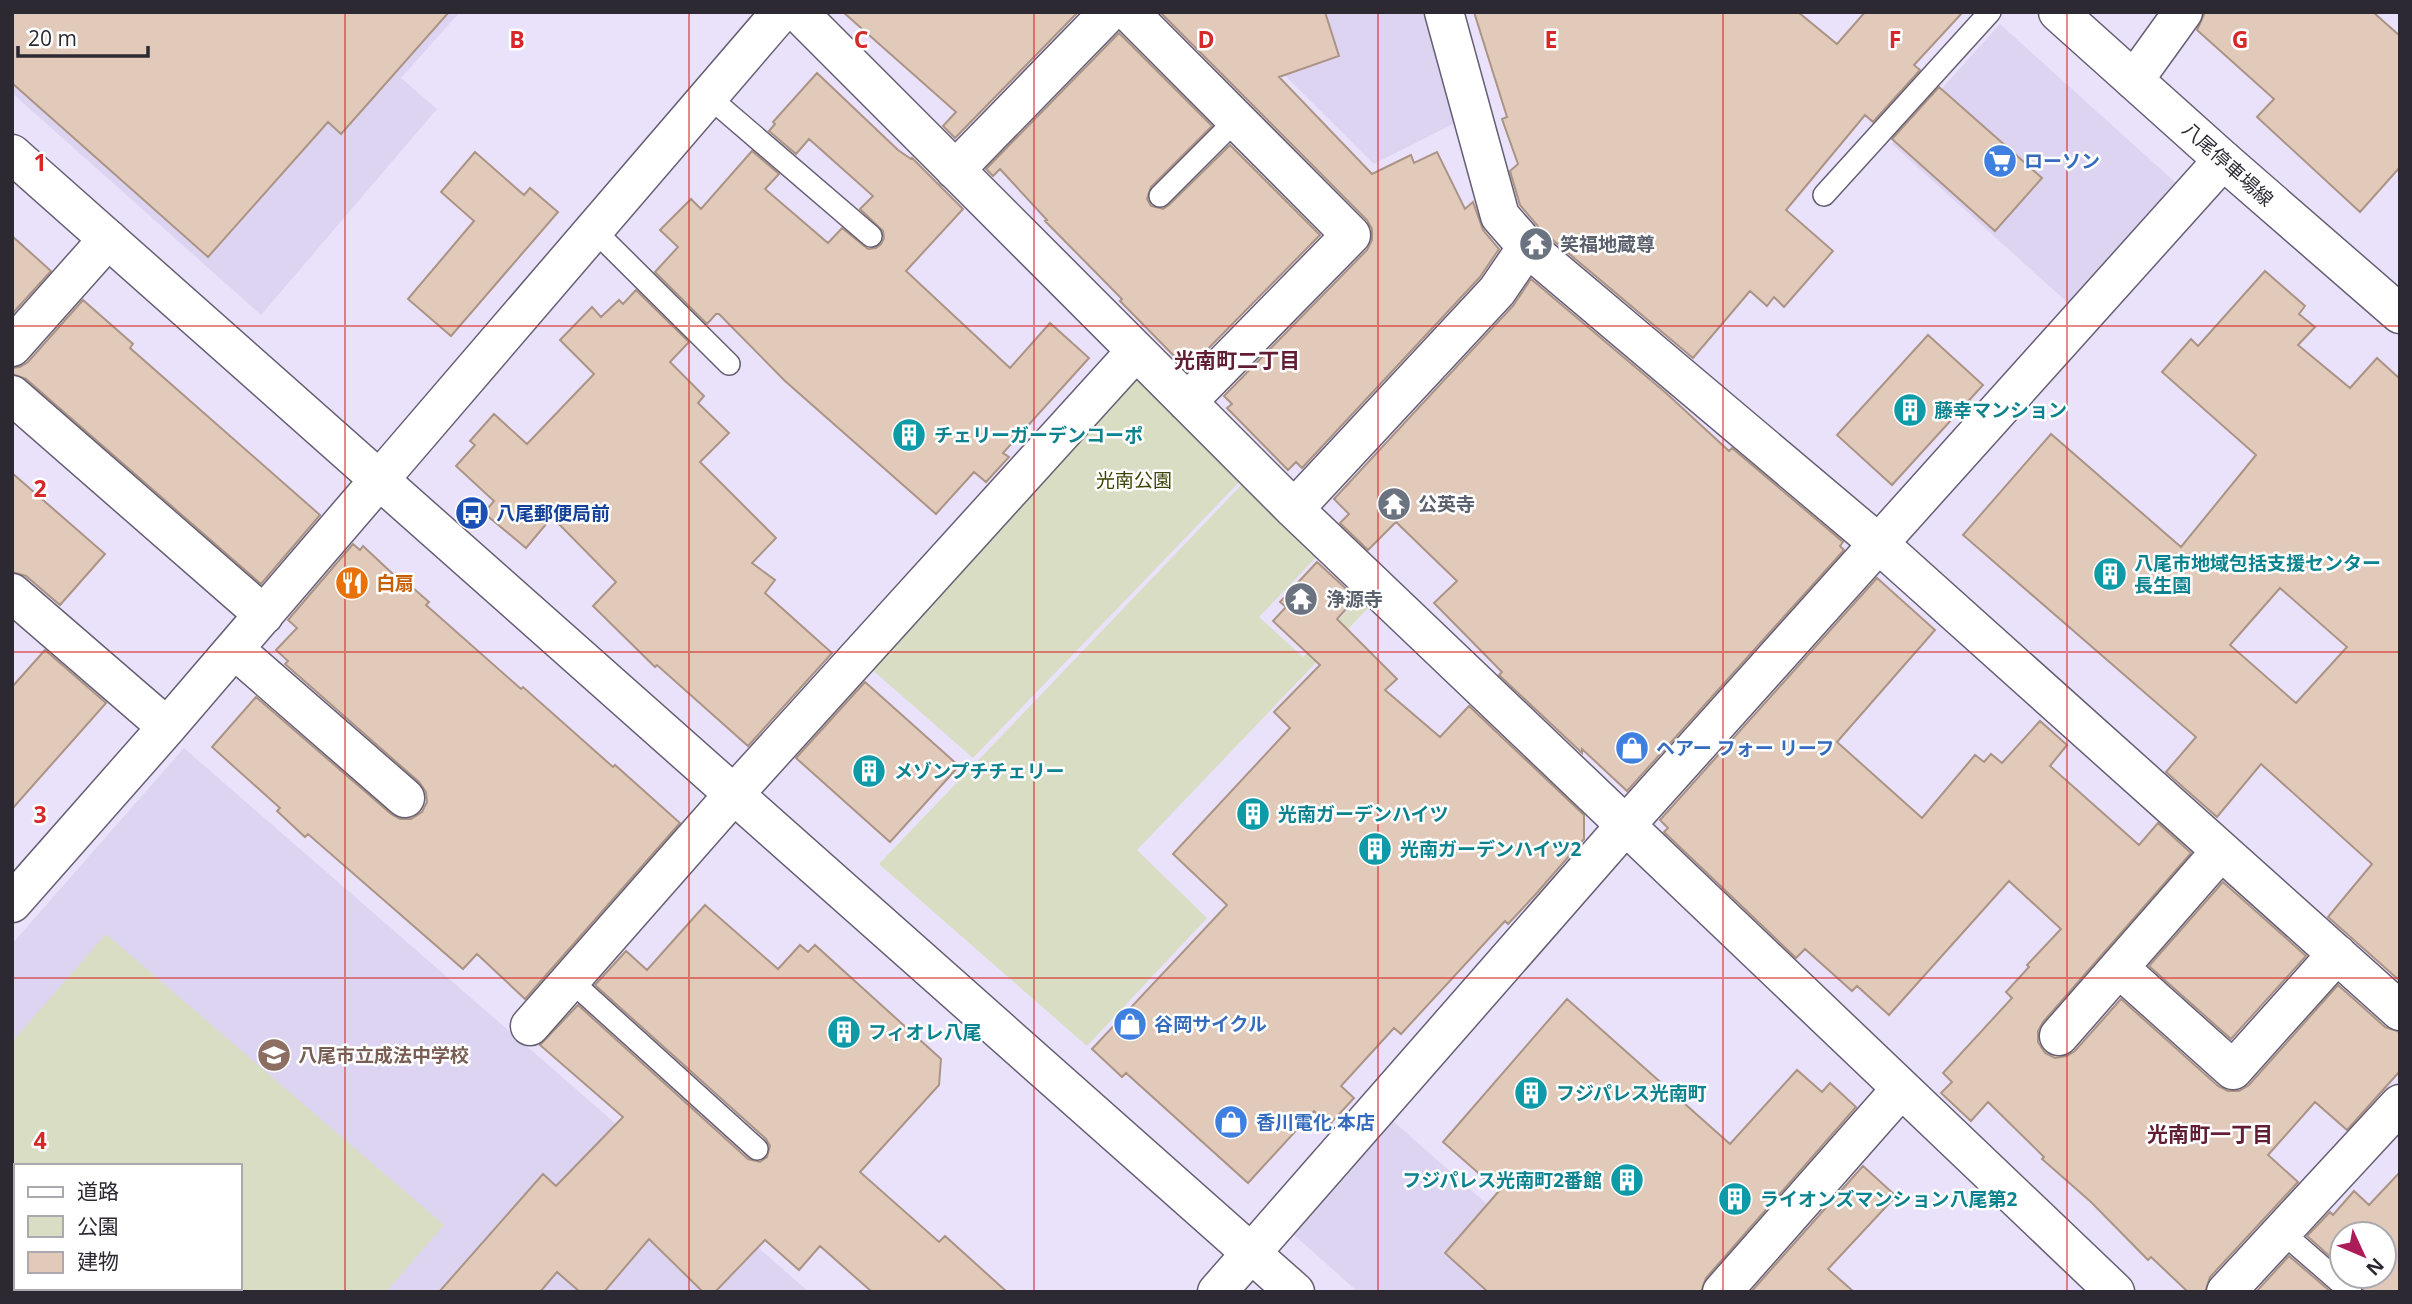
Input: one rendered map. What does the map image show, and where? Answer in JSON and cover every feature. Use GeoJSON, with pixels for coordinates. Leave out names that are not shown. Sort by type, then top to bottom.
{"type":"FeatureCollection","features":[{"type":"Feature","properties":{"kind":"street"},"geometry":{"type":"LineString","coordinates":[[12,903],[264,615],[781,12]]}},
{"type":"Feature","properties":{"kind":"street"},"geometry":{"type":"LineString","coordinates":[[798,12],[1294,509],[2115,1292]]}},
{"type":"Feature","properties":{"kind":"street"},"geometry":{"type":"LineString","coordinates":[[955,170],[1109,12]]}},
{"type":"Feature","properties":{"kind":"street"},"geometry":{"type":"LineString","coordinates":[[1129,12],[1351,235],[1187,402]]}},
{"type":"Feature","properties":{"kind":"street"},"geometry":{"type":"LineString","coordinates":[[1444,12],[1500,216],[1527,247],[1878,544],[2400,1011]]}},
{"type":"Feature","properties":{"kind":"street","name":"八尾停車場線"},"geometry":{"type":"LineString","coordinates":[[2058,12],[2400,314]]}},
{"type":"Feature","properties":{"kind":"street"},"geometry":{"type":"LineString","coordinates":[[2134,80],[2183,12]]}},
{"type":"Feature","properties":{"kind":"street"},"geometry":{"type":"LineString","coordinates":[[12,154],[1295,1292]]}},
{"type":"Feature","properties":{"kind":"street"},"geometry":{"type":"LineString","coordinates":[[1217,1292],[1625,827],[2223,160]]}},
{"type":"Feature","properties":{"kind":"street"},"geometry":{"type":"LineString","coordinates":[[12,348],[107,239]]}},
{"type":"Feature","properties":{"kind":"street"},"geometry":{"type":"LineString","coordinates":[[1294,509],[1497,291],[1527,247]]}},
{"type":"Feature","properties":{"kind":"street"},"geometry":{"type":"LineString","coordinates":[[530,1026],[734,794],[1136,351]]}},
{"type":"Feature","properties":{"kind":"street"},"geometry":{"type":"LineString","coordinates":[[12,395],[264,615]]}},
{"type":"Feature","properties":{"kind":"street"},"geometry":{"type":"LineString","coordinates":[[12,593],[167,727]]}},
{"type":"Feature","properties":{"kind":"street"},"geometry":{"type":"LineString","coordinates":[[234,649],[405,797]]}},
{"type":"Feature","properties":{"kind":"street"},"geometry":{"type":"LineString","coordinates":[[2059,1036],[2221,851]]}},
{"type":"Feature","properties":{"kind":"street"},"geometry":{"type":"LineString","coordinates":[[2119,968],[2233,1070],[2337,954]]}},
{"type":"Feature","properties":{"kind":"street"},"geometry":{"type":"LineString","coordinates":[[1722,1292],[1901,1089]]}},
{"type":"Feature","properties":{"kind":"street"},"geometry":{"type":"LineString","coordinates":[[2226,1292],[2400,1104]]}},
{"type":"Feature","properties":{"kind":"lane"},"geometry":{"type":"LineString","coordinates":[[1824,195],[1990,12]]}},
{"type":"Feature","properties":{"kind":"lane"},"geometry":{"type":"LineString","coordinates":[[709,97],[871,236]]}},
{"type":"Feature","properties":{"kind":"lane"},"geometry":{"type":"LineString","coordinates":[[1160,196],[1236,120]]}},
{"type":"Feature","properties":{"kind":"lane"},"geometry":{"type":"LineString","coordinates":[[594,230],[729,365]]}},
{"type":"Feature","properties":{"kind":"lane"},"geometry":{"type":"LineString","coordinates":[[570,980],[757,1149]]}},
{"type":"Feature","properties":{"kind":"lane"},"geometry":{"type":"LineString","coordinates":[[2282,1232],[2351,1292]]}},
{"type":"Feature","properties":{"kind":"shaded area"},"geometry":{"type":"Polygon","coordinates":[[[12,12],[460,12],[401,78],[437,109],[261,315],[12,93],[12,12]]]}},
{"type":"Feature","properties":{"kind":"shaded area"},"geometry":{"type":"Polygon","coordinates":[[[1221,12],[1427,12],[1459,121],[1374,164],[1221,12]]]}},
{"type":"Feature","properties":{"kind":"shaded area"},"geometry":{"type":"Polygon","coordinates":[[[2000,24],[2176,183],[2068,303],[1892,144],[2000,24]]]}},
{"type":"Feature","properties":{"kind":"shaded area","name":"八尾市立成法中学校"},"geometry":{"type":"Polygon","coordinates":[[[184,748],[809,1292],[12,1292],[12,944],[184,748]]]}},
{"type":"Feature","properties":{"kind":"shaded area"},"geometry":{"type":"Polygon","coordinates":[[[1393,1121],[1586,1292],[1358,1292],[1293,1234],[1393,1121]]]}},
{"type":"Feature","properties":{"kind":"green space","name":"光南公園"},"geometry":{"type":"Polygon","coordinates":[[[1137,376],[1245,476],[973,758],[869,667],[1137,376]]]}},
{"type":"Feature","properties":{"kind":"green space"},"geometry":{"type":"Polygon","coordinates":[[[1250,476],[1323,550],[1259,617],[1303,657],[1361,596],[1370,606],[1137,850],[1207,918],[1087,1046],[879,864],[1250,476]]]}},
{"type":"Feature","properties":{"kind":"green space"},"geometry":{"type":"Polygon","coordinates":[[[106,934],[444,1225],[386,1292],[12,1292],[12,1042],[106,934]]]}},
{"type":"Feature","properties":{"kind":"building"},"geometry":{"type":"Polygon","coordinates":[[[12,12],[449,12],[341,134],[328,122],[208,257],[12,83],[12,12]]]}},
{"type":"Feature","properties":{"kind":"building"},"geometry":{"type":"Polygon","coordinates":[[[843,12],[1078,12],[955,138],[943,126],[956,112],[843,12]]]}},
{"type":"Feature","properties":{"kind":"building"},"geometry":{"type":"Polygon","coordinates":[[[1160,12],[1325,12],[1339,56],[1279,77],[1372,174],[1411,155],[1414,163],[1437,152],[1465,209],[1473,202],[1483,230],[1499,249],[1480,277],[1302,468],[1296,462],[1288,470],[1227,408],[1232,404],[1224,396],[1367,250],[1372,240],[1372,229],[1367,220],[1160,12]]]}},
{"type":"Feature","properties":{"kind":"building"},"geometry":{"type":"Polygon","coordinates":[[[1474,12],[1798,12],[1837,44],[1865,12],[1963,12],[1914,65],[1920,70],[1873,122],[1865,115],[1786,210],[1833,251],[1784,307],[1774,297],[1767,306],[1750,291],[1693,358],[1542,231],[1520,205],[1510,171],[1518,164],[1502,119],[1507,117],[1474,12]]]}},
{"type":"Feature","properties":{"kind":"building"},"geometry":{"type":"Polygon","coordinates":[[[2205,12],[2373,12],[2400,36],[2400,167],[2360,212],[2257,117],[2274,99],[2197,30],[2205,12]]]}},
{"type":"Feature","properties":{"kind":"building"},"geometry":{"type":"Polygon","coordinates":[[[1119,33],[1212,126],[1151,187],[1147,199],[1151,206],[1163,209],[1169,205],[1230,145],[1320,235],[1192,365],[1182,356],[1178,360],[1120,301],[1122,299],[1045,221],[1047,220],[1000,169],[993,176],[986,169],[1119,33]]]}},
{"type":"Feature","properties":{"kind":"building"},"geometry":{"type":"Polygon","coordinates":[[[817,73],[898,150],[912,158],[963,209],[906,271],[1010,368],[1050,323],[1089,358],[1003,453],[1009,457],[986,482],[974,472],[936,514],[785,381],[719,314],[707,324],[655,272],[678,247],[660,230],[691,199],[701,209],[752,151],[779,174],[765,189],[828,243],[842,228],[868,249],[881,244],[883,231],[860,209],[873,196],[809,139],[796,154],[769,131],[775,124],[773,122],[817,73]]]}},
{"type":"Feature","properties":{"kind":"building"},"geometry":{"type":"Polygon","coordinates":[[[1939,87],[2042,178],[1995,231],[1892,139],[1939,87]]]}},
{"type":"Feature","properties":{"kind":"building"},"geometry":{"type":"Polygon","coordinates":[[[475,152],[524,195],[530,188],[558,212],[451,336],[408,299],[474,221],[441,192],[475,152]]]}},
{"type":"Feature","properties":{"kind":"building"},"geometry":{"type":"Polygon","coordinates":[[[12,236],[51,271],[12,314],[12,236]]]}},
{"type":"Feature","properties":{"kind":"building"},"geometry":{"type":"Polygon","coordinates":[[[2265,271],[2305,306],[2299,314],[2315,327],[2298,345],[2350,388],[2377,358],[2400,379],[2400,981],[2328,917],[2372,864],[2261,764],[2217,817],[2166,772],[2196,737],[1963,535],[2051,434],[2181,547],[2256,455],[2162,372],[2191,339],[2198,346],[2265,271]],[[2280,588],[2230,645],[2296,703],[2347,647],[2280,588]]]}},
{"type":"Feature","properties":{"kind":"building"},"geometry":{"type":"Polygon","coordinates":[[[1531,279],[1666,393],[1729,451],[1732,448],[1843,542],[1840,546],[1844,550],[1627,791],[1499,675],[1502,672],[1434,603],[1457,581],[1396,522],[1368,550],[1340,523],[1349,514],[1334,499],[1513,306],[1531,279]]]}},
{"type":"Feature","properties":{"kind":"building"},"geometry":{"type":"Polygon","coordinates":[[[636,290],[689,342],[670,362],[704,396],[698,403],[729,433],[700,462],[776,538],[752,563],[775,580],[765,593],[832,653],[748,746],[657,665],[655,667],[593,606],[616,582],[552,517],[526,548],[484,513],[494,501],[456,466],[475,445],[470,441],[494,414],[527,444],[594,374],[560,340],[592,307],[601,317],[619,300],[623,304],[636,290]]]}},
{"type":"Feature","properties":{"kind":"building"},"geometry":{"type":"Polygon","coordinates":[[[83,300],[133,344],[130,348],[320,515],[261,584],[26,379],[12,374],[12,368],[28,362],[83,300]]]}},
{"type":"Feature","properties":{"kind":"building","name":"藤幸マンション"},"geometry":{"type":"Polygon","coordinates":[[[1928,335],[1983,385],[1892,485],[1837,435],[1928,335]]]}},
{"type":"Feature","properties":{"kind":"building"},"geometry":{"type":"Polygon","coordinates":[[[12,473],[105,554],[60,605],[26,576],[12,572],[12,473]]]}},
{"type":"Feature","properties":{"kind":"building"},"geometry":{"type":"Polygon","coordinates":[[[353,544],[360,550],[363,546],[394,575],[396,573],[429,602],[426,605],[521,689],[523,687],[680,823],[525,999],[477,954],[463,969],[308,834],[305,837],[277,811],[280,808],[212,747],[256,697],[391,814],[400,819],[411,819],[422,812],[427,802],[426,792],[419,782],[285,664],[288,661],[276,650],[297,628],[288,620],[353,544]]]}},
{"type":"Feature","properties":{"kind":"building"},"geometry":{"type":"Polygon","coordinates":[[[1317,562],[1356,598],[1337,619],[1397,679],[1385,690],[1440,737],[1469,706],[1584,815],[1584,839],[1508,924],[1505,921],[1401,1034],[1394,1028],[1341,1086],[1354,1098],[1330,1124],[1314,1111],[1248,1183],[1126,1073],[1122,1077],[1092,1049],[1227,905],[1173,854],[1290,728],[1274,712],[1320,665],[1273,621],[1286,607],[1280,602],[1317,562]]]}},
{"type":"Feature","properties":{"kind":"building"},"geometry":{"type":"Polygon","coordinates":[[[1877,578],[1935,630],[1837,742],[1922,818],[1975,755],[1984,762],[1991,754],[2002,763],[2040,721],[2067,745],[2050,766],[2139,845],[2158,823],[2191,853],[2043,1022],[2038,1031],[2038,1042],[2045,1053],[2055,1058],[2075,1051],[2121,999],[2218,1086],[2228,1091],[2239,1091],[2249,1085],[2338,985],[2385,1027],[2400,1032],[2400,1071],[2347,1130],[2315,1102],[2268,1155],[2298,1182],[2210,1277],[2205,1292],[2188,1292],[2151,1257],[2148,1260],[2091,1202],[2042,1159],[2044,1157],[1988,1102],[1971,1121],[1941,1093],[1952,1082],[1943,1073],[2012,998],[2006,992],[2061,929],[2009,881],[1889,1015],[1857,986],[1852,991],[1805,949],[1796,958],[1664,832],[1668,828],[1660,820],[1877,578]]]}},
{"type":"Feature","properties":{"kind":"building"},"geometry":{"type":"Polygon","coordinates":[[[45,650],[106,703],[12,809],[12,687],[45,650]]]}},
{"type":"Feature","properties":{"kind":"building","name":"メゾンプチチェリー"},"geometry":{"type":"Polygon","coordinates":[[[865,682],[959,766],[890,842],[796,758],[865,682]]]}},
{"type":"Feature","properties":{"kind":"building"},"geometry":{"type":"Polygon","coordinates":[[[2223,882],[2306,956],[2231,1039],[2149,966],[2223,882]]]}},
{"type":"Feature","properties":{"kind":"building"},"geometry":{"type":"Polygon","coordinates":[[[705,905],[778,969],[800,945],[808,952],[815,945],[941,1059],[939,1085],[860,1172],[939,1242],[945,1236],[1007,1292],[872,1292],[820,1246],[799,1270],[765,1240],[715,1292],[703,1292],[649,1239],[604,1292],[580,1292],[557,1272],[540,1292],[439,1292],[543,1174],[556,1186],[623,1117],[540,1045],[578,1005],[748,1159],[760,1162],[767,1157],[770,1146],[766,1139],[595,985],[626,951],[647,970],[705,905]]]}},
{"type":"Feature","properties":{"kind":"building"},"geometry":{"type":"Polygon","coordinates":[[[1567,999],[1730,1144],[1797,1070],[1822,1092],[1830,1083],[1856,1107],[1706,1278],[1701,1292],[1488,1292],[1445,1253],[1499,1191],[1443,1142],[1567,999]]]}},
{"type":"Feature","properties":{"kind":"building"},"geometry":{"type":"Polygon","coordinates":[[[1863,1166],[1896,1196],[1828,1269],[1854,1292],[1751,1292],[1863,1166]]]}},
{"type":"Feature","properties":{"kind":"building"},"geometry":{"type":"Polygon","coordinates":[[[2400,1172],[2400,1292],[2363,1290],[2398,1290],[2398,1220],[2328,1220],[2328,1255],[2307,1236],[2330,1212],[2333,1215],[2354,1191],[2369,1205],[2400,1172]]]}},
{"type":"Feature","properties":{"kind":"building"},"geometry":{"type":"Polygon","coordinates":[[[2289,1256],[2331,1292],[2256,1292],[2289,1256]]]}},
{"type":"Feature","properties":{"kind":"place","name":"ローソン"},"geometry":{"type":"Point","coordinates":[2000,161]}},
{"type":"Feature","properties":{"kind":"place","name":"笑福地蔵尊"},"geometry":{"type":"Point","coordinates":[1536,244]}},
{"type":"Feature","properties":{"kind":"place","name":"藤幸マンション"},"geometry":{"type":"Point","coordinates":[1910,410]}},
{"type":"Feature","properties":{"kind":"place","name":"チェリーガーデンコーポ"},"geometry":{"type":"Point","coordinates":[909,435]}},
{"type":"Feature","properties":{"kind":"place","name":"公英寺"},"geometry":{"type":"Point","coordinates":[1394,504]}},
{"type":"Feature","properties":{"kind":"place","name":"八尾郵便局前"},"geometry":{"type":"Point","coordinates":[472,513]}},
{"type":"Feature","properties":{"kind":"place","name":"八尾市地域包括支援センター 長生園"},"geometry":{"type":"Point","coordinates":[2110,574]}},
{"type":"Feature","properties":{"kind":"place","name":"白扇"},"geometry":{"type":"Point","coordinates":[352,583]}},
{"type":"Feature","properties":{"kind":"place","name":"浄源寺"},"geometry":{"type":"Point","coordinates":[1301,599]}},
{"type":"Feature","properties":{"kind":"place","name":"ヘアー フォー リーフ"},"geometry":{"type":"Point","coordinates":[1632,748]}},
{"type":"Feature","properties":{"kind":"place","name":"メゾンプチチェリー"},"geometry":{"type":"Point","coordinates":[869,771]}},
{"type":"Feature","properties":{"kind":"place","name":"光南ガーデンハイツ"},"geometry":{"type":"Point","coordinates":[1253,814]}},
{"type":"Feature","properties":{"kind":"place","name":"光南ガーデンハイツ2"},"geometry":{"type":"Point","coordinates":[1375,849]}},
{"type":"Feature","properties":{"kind":"place","name":"谷岡サイクル"},"geometry":{"type":"Point","coordinates":[1130,1024]}},
{"type":"Feature","properties":{"kind":"place","name":"フィオレ八尾"},"geometry":{"type":"Point","coordinates":[844,1032]}},
{"type":"Feature","properties":{"kind":"place","name":"八尾市立成法中学校"},"geometry":{"type":"Point","coordinates":[274,1055]}},
{"type":"Feature","properties":{"kind":"place","name":"フジパレス光南町"},"geometry":{"type":"Point","coordinates":[1531,1093]}},
{"type":"Feature","properties":{"kind":"place","name":"香川電化 本店"},"geometry":{"type":"Point","coordinates":[1231,1122]}},
{"type":"Feature","properties":{"kind":"place","name":"フジパレス光南町2番館"},"geometry":{"type":"Point","coordinates":[1627,1180]}},
{"type":"Feature","properties":{"kind":"place","name":"ライオンズマンション八尾第2"},"geometry":{"type":"Point","coordinates":[1735,1199]}},
{"type":"Feature","properties":{"kind":"district","name":"光南町二丁目"},"geometry":{"type":"Point","coordinates":[1237,360]}},
{"type":"Feature","properties":{"kind":"district","name":"光南町一丁目"},"geometry":{"type":"Point","coordinates":[2210,1134]}}]}
